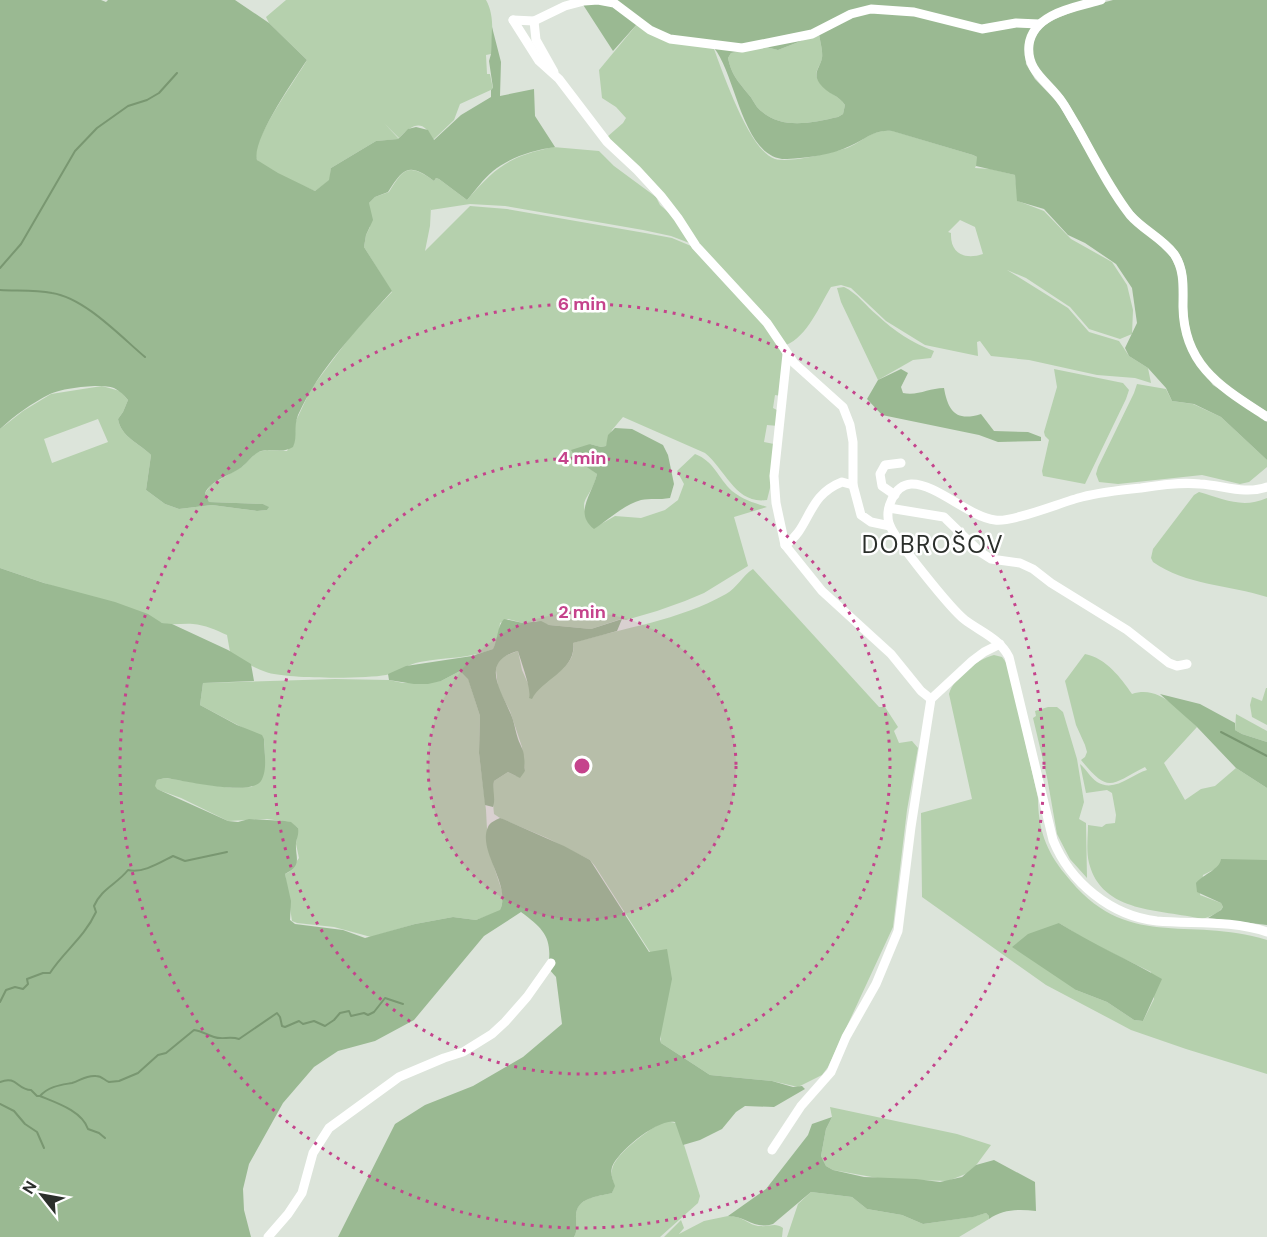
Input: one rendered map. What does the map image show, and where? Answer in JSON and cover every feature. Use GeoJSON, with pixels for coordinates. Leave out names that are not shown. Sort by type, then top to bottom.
{"type":"FeatureCollection","features":[{"type":"Feature","properties":{"kind":"street"},"geometry":{"type":"LineString","coordinates":[[559,79],[539,61],[513,21],[534,21],[565,6],[584,1],[598,0],[614,3],[650,30],[670,39],[742,48],[812,34],[851,14],[871,9],[914,12],[981,29],[1016,23],[1040,24]]}},
{"type":"Feature","properties":{"kind":"street"},"geometry":{"type":"LineString","coordinates":[[1101,0],[1054,15],[1040,24],[1029,42],[1030,62],[1038,76],[1062,100],[1131,216],[1160,239],[1175,255],[1183,273],[1185,322],[1195,355],[1207,373],[1216,382],[1267,417]]}},
{"type":"Feature","properties":{"kind":"street"},"geometry":{"type":"LineString","coordinates":[[534,21],[536,40],[559,79],[607,142],[647,180],[678,218],[696,246],[766,323],[787,354],[808,377],[843,407],[852,433],[853,485],[861,515],[871,522],[890,526]]}},
{"type":"Feature","properties":{"kind":"street"},"geometry":{"type":"LineString","coordinates":[[787,354],[774,476],[776,503],[785,545],[822,591],[891,654],[921,691],[931,699]]}},
{"type":"Feature","properties":{"kind":"street"},"geometry":{"type":"LineString","coordinates":[[895,495],[882,486],[880,474],[885,465],[901,463]]}},
{"type":"Feature","properties":{"kind":"street"},"geometry":{"type":"LineString","coordinates":[[785,545],[801,527],[811,507],[820,496],[842,482],[852,470]]}},
{"type":"Feature","properties":{"kind":"street"},"geometry":{"type":"LineString","coordinates":[[842,482],[853,485]]}},
{"type":"Feature","properties":{"kind":"street"},"geometry":{"type":"LineString","coordinates":[[1267,487],[1252,491],[1191,483],[1140,488],[1095,494],[1011,519],[995,520],[976,514],[933,491],[917,485],[907,485],[895,495],[889,508],[890,526],[897,539],[952,608],[965,620],[991,636],[1009,657],[1053,840],[1061,858],[1083,885],[1099,898],[1138,917],[1159,921],[1244,926],[1267,932]]}},
{"type":"Feature","properties":{"kind":"street"},"geometry":{"type":"LineString","coordinates":[[889,508],[944,517],[980,552],[991,559],[1020,563],[1033,569],[1057,587],[1127,630],[1169,663],[1178,666],[1186,664]]}},
{"type":"Feature","properties":{"kind":"street"},"geometry":{"type":"LineString","coordinates":[[772,1150],[801,1106],[831,1072],[846,1037],[876,984],[898,931],[931,699],[972,661],[1000,644]]}},
{"type":"Feature","properties":{"kind":"street"},"geometry":{"type":"LineString","coordinates":[[268,1237],[302,1193],[314,1153],[329,1128],[399,1077],[463,1052],[492,1034],[527,997],[551,963]]}},
{"type":"Feature","properties":{"kind":"green space"},"geometry":{"type":"Polygon","coordinates":[[[0,0],[101,0],[106,2],[108,0],[235,0],[269,23],[307,60],[267,125],[257,151],[257,160],[315,191],[329,180],[331,168],[376,141],[398,139],[408,129],[416,127],[428,130],[434,140],[461,115],[491,97],[493,88],[489,61],[492,27],[501,62],[500,96],[534,89],[535,116],[555,147],[522,155],[500,166],[467,200],[439,179],[436,178],[434,181],[418,171],[407,170],[398,177],[388,192],[375,197],[369,203],[373,220],[366,235],[364,247],[392,291],[340,350],[317,381],[298,415],[293,447],[285,450],[258,452],[243,466],[208,488],[205,493],[209,502],[263,504],[269,507],[267,510],[257,511],[212,505],[179,509],[165,504],[146,490],[151,455],[123,431],[118,419],[128,400],[114,388],[91,386],[50,394],[0,429],[0,0]]]}},
{"type":"Feature","properties":{"kind":"green space"},"geometry":{"type":"Polygon","coordinates":[[[286,0],[486,0],[491,13],[492,27],[491,54],[486,55],[487,74],[490,74],[493,89],[460,104],[454,120],[433,140],[430,133],[422,126],[418,125],[409,129],[399,138],[384,123],[399,139],[376,141],[331,168],[330,180],[315,191],[309,189],[261,164],[257,160],[256,152],[266,126],[307,60],[269,23],[266,17],[286,0]]]}},
{"type":"Feature","properties":{"kind":"green space"},"geometry":{"type":"Polygon","coordinates":[[[580,0],[1090,0],[1029,32],[1025,49],[1026,64],[1035,79],[1058,103],[1115,200],[1171,257],[1179,274],[1180,292],[1198,366],[1213,385],[1267,421],[1267,460],[1221,417],[1194,404],[1172,401],[1166,388],[1148,368],[1129,356],[1125,348],[1137,323],[1132,288],[1116,264],[1085,243],[1068,235],[1044,209],[1017,201],[1015,175],[976,166],[977,157],[973,155],[892,131],[875,133],[843,149],[827,154],[787,159],[772,156],[760,146],[750,132],[722,60],[714,48],[681,43],[638,23],[613,51],[580,0]],[[819,34],[778,50],[766,47],[731,53],[728,58],[734,74],[757,107],[766,115],[785,122],[806,123],[843,114],[845,105],[823,87],[817,77],[822,55],[819,34]]]}},
{"type":"Feature","properties":{"kind":"green space"},"geometry":{"type":"Polygon","coordinates":[[[1113,0],[1267,0],[1267,412],[1224,382],[1203,360],[1190,330],[1186,273],[1182,259],[1168,241],[1139,218],[1126,203],[1068,102],[1042,75],[1034,63],[1032,46],[1036,35],[1048,23],[1065,15],[1113,0]]]}},
{"type":"Feature","properties":{"kind":"green space"},"geometry":{"type":"Polygon","coordinates":[[[638,23],[714,49],[747,127],[756,142],[775,159],[791,160],[821,155],[847,148],[879,132],[893,131],[973,155],[978,161],[975,168],[1015,175],[1018,201],[1044,211],[1071,239],[1112,262],[1127,285],[1133,310],[1132,334],[1120,339],[1089,329],[1070,307],[1026,278],[1007,270],[1068,308],[1089,332],[1119,341],[1129,356],[1148,368],[1151,383],[1135,378],[1097,375],[1029,360],[991,356],[980,341],[977,342],[978,356],[925,345],[886,321],[851,288],[841,285],[831,287],[807,328],[794,341],[786,345],[607,137],[626,118],[616,107],[602,98],[599,70],[638,23]],[[960,220],[948,232],[951,233],[953,246],[960,254],[976,256],[983,254],[975,227],[960,220]]]}},
{"type":"Feature","properties":{"kind":"green space"},"geometry":{"type":"Polygon","coordinates":[[[819,34],[822,55],[817,77],[824,87],[845,105],[843,114],[806,123],[775,120],[766,115],[757,107],[734,74],[728,58],[731,53],[766,47],[778,50],[819,34]]]}},
{"type":"Feature","properties":{"kind":"green space"},"geometry":{"type":"Polygon","coordinates":[[[553,147],[599,151],[614,166],[656,197],[660,205],[675,218],[692,244],[671,236],[643,230],[505,206],[470,204],[431,210],[431,207],[425,251],[470,206],[507,209],[645,233],[672,238],[691,246],[765,325],[786,357],[781,396],[775,395],[773,408],[779,411],[778,426],[767,425],[764,442],[774,444],[772,480],[767,500],[756,500],[739,492],[705,453],[623,417],[612,430],[606,446],[590,444],[574,456],[597,474],[584,505],[594,528],[615,516],[641,518],[665,510],[678,500],[684,484],[677,471],[695,454],[701,457],[711,465],[732,491],[745,499],[767,507],[734,517],[748,566],[704,593],[626,620],[621,619],[591,629],[549,625],[536,621],[523,623],[508,619],[500,623],[498,639],[493,649],[466,656],[416,663],[386,675],[344,678],[290,676],[266,672],[247,664],[230,652],[227,635],[215,630],[197,625],[162,623],[0,568],[0,429],[23,411],[51,394],[102,386],[120,391],[128,400],[118,419],[120,425],[127,435],[151,455],[146,490],[165,504],[179,509],[212,505],[257,511],[267,510],[268,507],[263,504],[209,502],[205,493],[211,485],[243,466],[257,452],[287,451],[295,437],[294,425],[311,389],[353,333],[392,292],[364,247],[370,227],[369,203],[375,197],[389,192],[403,173],[412,170],[434,181],[436,178],[439,179],[467,200],[504,164],[553,147]],[[98,419],[44,439],[52,463],[108,442],[98,419]]]}},
{"type":"Feature","properties":{"kind":"green space"},"geometry":{"type":"Polygon","coordinates":[[[844,287],[897,331],[934,351],[931,358],[913,360],[878,380],[841,302],[837,288],[844,287]]]}},
{"type":"Feature","properties":{"kind":"green space"},"geometry":{"type":"Polygon","coordinates":[[[901,369],[908,373],[901,387],[903,393],[944,388],[948,403],[955,413],[965,417],[981,414],[994,431],[1028,432],[1041,437],[1041,441],[998,442],[979,435],[882,415],[867,399],[878,380],[901,369]]]}},
{"type":"Feature","properties":{"kind":"green space"},"geometry":{"type":"Polygon","coordinates":[[[1054,369],[1123,383],[1129,390],[1085,484],[1043,476],[1042,471],[1049,440],[1044,432],[1057,387],[1054,369]]]}},
{"type":"Feature","properties":{"kind":"green space"},"geometry":{"type":"Polygon","coordinates":[[[1137,384],[1166,389],[1172,401],[1193,404],[1221,417],[1267,460],[1267,467],[1249,482],[1240,484],[1202,475],[1118,484],[1099,482],[1096,474],[1098,467],[1137,384]]]}},
{"type":"Feature","properties":{"kind":"green space"},"geometry":{"type":"Polygon","coordinates":[[[615,428],[632,429],[663,445],[668,455],[674,484],[670,498],[644,499],[635,502],[594,529],[588,523],[585,510],[597,474],[578,461],[571,450],[590,444],[606,446],[608,435],[615,428]]]}},
{"type":"Feature","properties":{"kind":"green space"},"geometry":{"type":"Polygon","coordinates":[[[1199,492],[1241,503],[1267,498],[1267,597],[1193,580],[1166,570],[1153,562],[1151,558],[1153,549],[1194,495],[1199,492]]]}},
{"type":"Feature","properties":{"kind":"green space"},"geometry":{"type":"Polygon","coordinates":[[[0,568],[148,614],[162,623],[172,624],[228,650],[251,664],[254,681],[203,683],[200,705],[237,725],[262,735],[265,766],[261,781],[254,786],[231,788],[165,778],[157,780],[155,786],[157,789],[228,821],[238,822],[249,819],[285,821],[291,822],[298,828],[297,861],[291,871],[285,874],[291,901],[290,920],[295,924],[343,930],[365,938],[415,924],[453,917],[476,920],[500,910],[502,890],[487,847],[486,836],[489,825],[500,818],[590,860],[649,952],[667,949],[672,979],[661,1043],[710,1075],[772,1081],[793,1087],[802,1086],[805,1089],[774,1107],[745,1106],[736,1112],[722,1129],[700,1140],[683,1145],[675,1122],[659,1125],[639,1137],[622,1153],[612,1167],[615,1186],[612,1193],[588,1199],[579,1206],[574,1237],[338,1237],[395,1124],[425,1105],[473,1086],[523,1057],[562,1024],[556,977],[548,968],[548,942],[541,929],[521,912],[484,936],[414,1020],[375,1041],[338,1051],[314,1067],[283,1103],[249,1164],[243,1189],[244,1210],[251,1237],[0,1237],[0,568]]]}},
{"type":"Feature","properties":{"kind":"green space"},"geometry":{"type":"Polygon","coordinates":[[[753,569],[879,707],[885,707],[898,727],[894,731],[899,743],[912,741],[918,748],[907,810],[893,927],[828,1067],[822,1075],[798,1087],[772,1081],[710,1075],[661,1043],[653,953],[650,952],[595,866],[590,860],[494,814],[494,781],[508,772],[516,776],[525,771],[522,747],[510,711],[498,688],[496,670],[497,663],[502,657],[518,651],[522,670],[533,695],[539,687],[567,664],[573,651],[573,643],[689,611],[730,591],[753,569]]]}},
{"type":"Feature","properties":{"kind":"green space"},"geometry":{"type":"Polygon","coordinates":[[[504,619],[523,623],[541,621],[549,625],[591,629],[622,619],[617,631],[573,643],[570,660],[532,699],[529,698],[528,683],[518,651],[505,656],[498,663],[497,680],[523,752],[525,771],[520,778],[508,772],[494,781],[493,807],[485,805],[479,753],[480,716],[468,679],[460,671],[441,681],[414,684],[389,680],[388,674],[406,666],[472,656],[493,649],[504,619]]]}},
{"type":"Feature","properties":{"kind":"green space"},"geometry":{"type":"Polygon","coordinates":[[[1085,654],[1106,664],[1118,675],[1132,694],[1142,692],[1160,696],[1197,727],[1164,763],[1185,800],[1201,789],[1215,786],[1236,768],[1267,788],[1267,860],[1220,864],[1203,875],[1200,895],[1221,903],[1223,907],[1214,914],[1202,919],[1135,906],[1106,892],[1096,880],[1088,858],[1088,825],[1102,827],[1115,823],[1116,815],[1112,793],[1107,790],[1086,793],[1080,764],[1097,782],[1104,785],[1123,782],[1147,770],[1145,767],[1117,782],[1110,783],[1098,778],[1081,760],[1087,752],[1076,725],[1065,681],[1085,654]]]}},
{"type":"Feature","properties":{"kind":"green space"},"geometry":{"type":"Polygon","coordinates":[[[994,655],[1002,657],[1008,665],[1038,798],[1044,839],[1065,874],[1088,898],[1111,914],[1135,923],[1238,933],[1267,940],[1267,1074],[1131,1030],[1046,985],[922,897],[921,813],[972,799],[949,694],[961,675],[987,657],[994,655]],[[1059,923],[1076,990],[1107,1002],[1134,1020],[1143,1021],[1154,999],[1151,972],[1088,941],[1059,923]]]}},
{"type":"Feature","properties":{"kind":"green space"},"geometry":{"type":"Polygon","coordinates":[[[460,671],[468,678],[480,716],[479,753],[488,849],[504,897],[500,911],[476,920],[453,917],[415,924],[371,937],[334,927],[297,923],[292,921],[285,874],[299,858],[296,844],[298,828],[290,822],[267,819],[228,821],[181,798],[156,789],[154,786],[157,780],[165,778],[231,788],[252,787],[265,759],[264,739],[200,705],[203,683],[335,679],[389,680],[403,683],[441,681],[460,671]]]}},
{"type":"Feature","properties":{"kind":"green space"},"geometry":{"type":"Polygon","coordinates":[[[1266,688],[1267,725],[1252,717],[1250,705],[1252,697],[1262,701],[1266,688]]]}},
{"type":"Feature","properties":{"kind":"green space"},"geometry":{"type":"Polygon","coordinates":[[[1160,694],[1200,704],[1235,723],[1235,730],[1242,734],[1267,742],[1267,788],[1236,768],[1197,727],[1160,694]]]}},
{"type":"Feature","properties":{"kind":"green space"},"geometry":{"type":"Polygon","coordinates":[[[1057,707],[1063,712],[1077,759],[1084,802],[1079,819],[1086,823],[1087,878],[1070,859],[1057,834],[1033,718],[1036,716],[1035,711],[1057,707]]]}},
{"type":"Feature","properties":{"kind":"green space"},"geometry":{"type":"Polygon","coordinates":[[[1236,714],[1267,731],[1267,742],[1235,730],[1236,714]]]}},
{"type":"Feature","properties":{"kind":"green space"},"geometry":{"type":"Polygon","coordinates":[[[1221,859],[1267,860],[1267,925],[1208,918],[1223,907],[1221,903],[1197,892],[1196,883],[1218,866],[1221,859]]]}},
{"type":"Feature","properties":{"kind":"green space"},"geometry":{"type":"Polygon","coordinates":[[[1059,923],[1162,979],[1143,1021],[1134,1020],[1107,1002],[1076,990],[1012,947],[1028,934],[1059,923]]]}},
{"type":"Feature","properties":{"kind":"green space"},"geometry":{"type":"Polygon","coordinates":[[[830,1107],[957,1134],[991,1145],[968,1173],[948,1181],[883,1179],[833,1170],[826,1166],[821,1156],[826,1129],[832,1117],[830,1107]]]}},
{"type":"Feature","properties":{"kind":"green space"},"geometry":{"type":"Polygon","coordinates":[[[832,1117],[826,1129],[821,1156],[826,1166],[833,1170],[864,1177],[940,1182],[962,1177],[976,1165],[994,1160],[1035,1182],[1036,1211],[1011,1211],[1000,1213],[989,1219],[986,1213],[923,1224],[902,1215],[867,1209],[852,1197],[811,1192],[773,1224],[760,1225],[728,1216],[766,1189],[808,1135],[812,1124],[832,1117]]]}},
{"type":"Feature","properties":{"kind":"green space"},"geometry":{"type":"Polygon","coordinates":[[[665,1121],[676,1123],[680,1132],[700,1196],[698,1203],[660,1237],[574,1237],[579,1206],[593,1197],[612,1193],[614,1186],[612,1170],[619,1157],[643,1135],[665,1121]]]}},
{"type":"Feature","properties":{"kind":"green space"},"geometry":{"type":"Polygon","coordinates":[[[811,1192],[852,1197],[867,1209],[902,1215],[923,1224],[986,1213],[989,1219],[959,1237],[787,1237],[798,1204],[811,1192]]]}},
{"type":"Feature","properties":{"kind":"green space"},"geometry":{"type":"Polygon","coordinates":[[[728,1216],[756,1226],[780,1226],[783,1228],[782,1237],[664,1237],[681,1220],[684,1228],[679,1234],[704,1221],[728,1216]]]}},
{"type":"Feature","properties":{"kind":"waterway"},"geometry":{"type":"LineString","coordinates":[[0,268],[21,244],[75,151],[97,128],[128,106],[147,100],[159,93],[177,73]]}},
{"type":"Feature","properties":{"kind":"waterway"},"geometry":{"type":"LineString","coordinates":[[0,290],[52,293],[77,302],[102,319],[145,357]]}},
{"type":"Feature","properties":{"kind":"waterway"},"geometry":{"type":"LineString","coordinates":[[1221,732],[1267,756]]}},
{"type":"Feature","properties":{"kind":"waterway"},"geometry":{"type":"LineString","coordinates":[[0,1002],[6,990],[15,987],[23,989],[28,984],[27,979],[50,973],[91,921],[96,912],[94,906],[97,900],[128,870],[145,869],[173,856],[185,861],[227,852]]}},
{"type":"Feature","properties":{"kind":"waterway"},"geometry":{"type":"LineString","coordinates":[[0,1082],[14,1081],[40,1096],[51,1088],[89,1076],[100,1077],[109,1082],[119,1081],[138,1073],[158,1055],[166,1053],[194,1030],[217,1038],[239,1039],[277,1013],[282,1026],[285,1027],[299,1021],[303,1024],[314,1021],[325,1026],[340,1013],[349,1011],[351,1016],[364,1013],[368,1015],[374,1012],[385,998],[403,1004]]}},
{"type":"Feature","properties":{"kind":"waterway"},"geometry":{"type":"LineString","coordinates":[[40,1096],[75,1112],[88,1129],[105,1138]]}},
{"type":"Feature","properties":{"kind":"waterway"},"geometry":{"type":"LineString","coordinates":[[0,1104],[14,1111],[25,1124],[37,1132],[44,1148]]}},
{"type":"Feature","properties":{"kind":"district","name":"DOBROŠOV"},"geometry":{"type":"Point","coordinates":[933,544]}}]}
